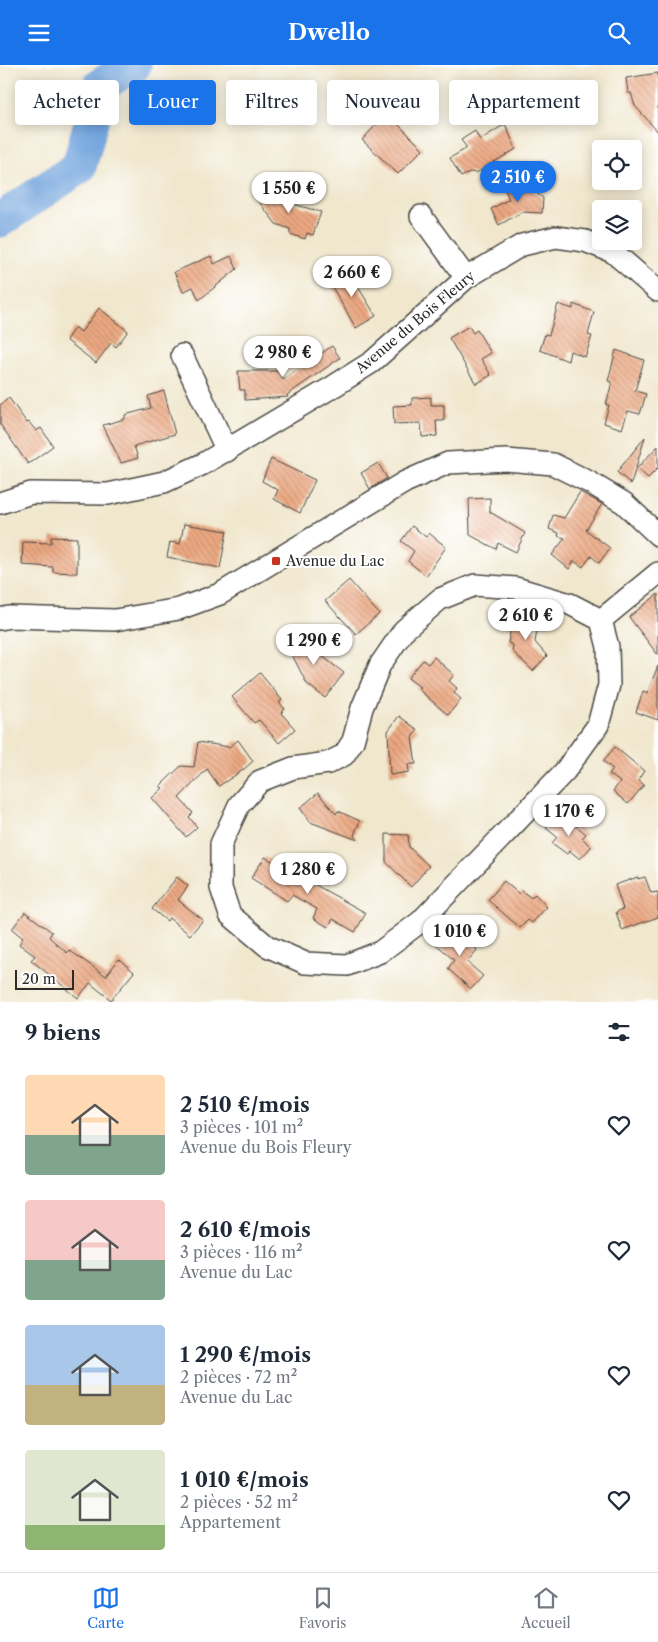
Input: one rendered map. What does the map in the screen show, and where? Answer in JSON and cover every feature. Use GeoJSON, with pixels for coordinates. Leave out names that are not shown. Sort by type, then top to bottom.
{"type":"FeatureCollection","features":[{"type":"Feature","properties":{"kind":"street"},"geometry":{"type":"LineString","coordinates":[[422,216],[466,277]]}},
{"type":"Feature","properties":{"kind":"street","name":"Avenue du Bois Fleury"},"geometry":{"type":"LineString","coordinates":[[0,503],[31,493],[108,495],[164,482],[203,464],[334,387],[372,362],[466,277],[522,245],[556,237],[585,241],[613,252],[658,291]]}},
{"type":"Feature","properties":{"kind":"street"},"geometry":{"type":"LineString","coordinates":[[182,355],[227,451]]}},
{"type":"Feature","properties":{"kind":"street"},"geometry":{"type":"LineString","coordinates":[[0,619],[9,617],[115,621],[180,609],[220,594],[405,481],[448,463],[506,460],[553,464],[589,482],[624,503],[658,535]]}},
{"type":"Feature","properties":{"kind":"street"},"geometry":{"type":"LineString","coordinates":[[602,620],[658,573]]}},
{"type":"Feature","properties":{"kind":"street"},"geometry":{"type":"LineString","coordinates":[[475,585],[516,588],[570,604],[602,620],[608,647],[609,685],[598,725],[565,771],[420,923],[380,952],[347,965],[305,963],[267,946],[230,915],[221,888],[221,844],[240,805],[260,781],[293,768],[328,763],[344,755],[353,741],[362,708],[380,665],[404,630],[440,599],[475,585]]}},
{"type":"Feature","properties":{"kind":"building"},"geometry":{"type":"Polygon","coordinates":[[[658,73],[658,132],[635,106],[631,93],[628,93],[626,78],[658,73]]]}},
{"type":"Feature","properties":{"kind":"building"},"geometry":{"type":"Polygon","coordinates":[[[376,125],[399,125],[423,149],[398,174],[362,140],[376,125]]]}},
{"type":"Feature","properties":{"kind":"building"},"geometry":{"type":"Polygon","coordinates":[[[505,125],[516,149],[476,173],[470,172],[461,177],[450,158],[467,148],[461,140],[475,131],[480,140],[505,125]]]}},
{"type":"Feature","properties":{"kind":"building"},"geometry":{"type":"Polygon","coordinates":[[[521,182],[543,198],[542,213],[522,212],[499,225],[491,209],[509,199],[505,190],[521,182]]]}},
{"type":"Feature","properties":{"kind":"building"},"geometry":{"type":"Polygon","coordinates":[[[274,187],[286,202],[321,212],[313,235],[307,233],[305,239],[290,234],[290,229],[276,224],[256,198],[274,187]]]}},
{"type":"Feature","properties":{"kind":"building"},"geometry":{"type":"Polygon","coordinates":[[[211,256],[214,264],[231,256],[237,269],[199,300],[193,287],[183,292],[174,272],[211,256]]]}},
{"type":"Feature","properties":{"kind":"building"},"geometry":{"type":"Polygon","coordinates":[[[347,269],[376,316],[356,328],[328,280],[347,269]]]}},
{"type":"Feature","properties":{"kind":"building"},"geometry":{"type":"Polygon","coordinates":[[[558,304],[573,309],[573,304],[594,312],[588,335],[592,336],[585,357],[570,351],[568,361],[540,350],[545,334],[549,335],[558,304]]]}},
{"type":"Feature","properties":{"kind":"building"},"geometry":{"type":"Polygon","coordinates":[[[99,308],[128,331],[116,347],[111,343],[96,363],[66,340],[75,327],[81,332],[99,308]]]}},
{"type":"Feature","properties":{"kind":"building"},"geometry":{"type":"Polygon","coordinates":[[[469,326],[473,333],[477,330],[491,353],[481,359],[491,375],[476,384],[449,338],[469,326]]]}},
{"type":"Feature","properties":{"kind":"building"},"geometry":{"type":"Polygon","coordinates":[[[332,346],[340,358],[287,395],[288,397],[245,400],[245,390],[240,390],[238,371],[280,371],[283,380],[332,346]]]}},
{"type":"Feature","properties":{"kind":"building"},"geometry":{"type":"Polygon","coordinates":[[[616,350],[644,360],[635,391],[646,394],[640,414],[628,411],[622,429],[604,423],[612,382],[608,381],[616,350]]]}},
{"type":"Feature","properties":{"kind":"building"},"geometry":{"type":"Polygon","coordinates":[[[164,391],[175,434],[134,446],[138,458],[121,463],[103,425],[125,419],[125,415],[151,408],[148,396],[164,391]]]}},
{"type":"Feature","properties":{"kind":"building"},"geometry":{"type":"Polygon","coordinates":[[[431,397],[431,405],[444,405],[444,421],[436,421],[437,436],[422,437],[421,423],[394,424],[393,406],[412,405],[412,398],[431,397]]]}},
{"type":"Feature","properties":{"kind":"building"},"geometry":{"type":"Polygon","coordinates":[[[9,398],[27,423],[29,422],[36,431],[41,428],[53,446],[28,464],[0,424],[0,405],[9,398]]]}},
{"type":"Feature","properties":{"kind":"building"},"geometry":{"type":"Polygon","coordinates":[[[645,437],[631,484],[617,472],[645,437]]]}},
{"type":"Feature","properties":{"kind":"building"},"geometry":{"type":"Polygon","coordinates":[[[658,446],[658,468],[648,478],[637,468],[658,446]]]}},
{"type":"Feature","properties":{"kind":"building"},"geometry":{"type":"Polygon","coordinates":[[[271,459],[315,480],[300,513],[274,499],[278,490],[262,481],[271,459]]]}},
{"type":"Feature","properties":{"kind":"building"},"geometry":{"type":"Polygon","coordinates":[[[378,463],[387,478],[370,489],[361,473],[378,463]]]}},
{"type":"Feature","properties":{"kind":"building"},"geometry":{"type":"Polygon","coordinates":[[[580,492],[602,504],[586,530],[610,548],[599,563],[591,556],[583,567],[574,561],[569,569],[552,555],[565,538],[558,536],[559,533],[549,529],[553,515],[564,518],[580,492]]]}},
{"type":"Feature","properties":{"kind":"building"},"geometry":{"type":"Polygon","coordinates":[[[490,498],[490,512],[525,533],[516,552],[498,543],[496,549],[470,535],[469,499],[490,498]]]}},
{"type":"Feature","properties":{"kind":"building"},"geometry":{"type":"Polygon","coordinates":[[[184,524],[227,531],[220,568],[167,557],[170,542],[180,544],[184,524]]]}},
{"type":"Feature","properties":{"kind":"building"},"geometry":{"type":"Polygon","coordinates":[[[412,526],[426,537],[429,533],[446,547],[426,576],[408,561],[414,551],[401,541],[412,526]]]}},
{"type":"Feature","properties":{"kind":"building"},"geometry":{"type":"Polygon","coordinates":[[[51,537],[77,538],[77,573],[53,572],[53,567],[22,565],[23,542],[51,543],[51,537]]]}},
{"type":"Feature","properties":{"kind":"building"},"geometry":{"type":"Polygon","coordinates":[[[349,580],[379,614],[356,634],[325,601],[349,580]]]}},
{"type":"Feature","properties":{"kind":"building"},"geometry":{"type":"Polygon","coordinates":[[[658,594],[658,655],[629,617],[658,594]]]}},
{"type":"Feature","properties":{"kind":"building"},"geometry":{"type":"Polygon","coordinates":[[[514,613],[534,617],[532,629],[537,631],[535,642],[547,656],[533,671],[512,651],[513,645],[508,643],[514,613]]]}},
{"type":"Feature","properties":{"kind":"building"},"geometry":{"type":"Polygon","coordinates":[[[303,632],[313,649],[344,673],[325,698],[307,684],[286,643],[303,632]]]}},
{"type":"Feature","properties":{"kind":"building"},"geometry":{"type":"Polygon","coordinates":[[[434,657],[454,675],[449,681],[457,688],[454,693],[461,699],[448,715],[418,689],[420,687],[408,678],[423,660],[428,664],[434,657]]]}},
{"type":"Feature","properties":{"kind":"building"},"geometry":{"type":"Polygon","coordinates":[[[658,666],[658,720],[636,712],[643,691],[647,693],[658,666]]]}},
{"type":"Feature","properties":{"kind":"building"},"geometry":{"type":"Polygon","coordinates":[[[260,673],[282,700],[279,702],[285,709],[281,713],[295,729],[279,743],[259,720],[254,723],[232,697],[260,673]]]}},
{"type":"Feature","properties":{"kind":"building"},"geometry":{"type":"Polygon","coordinates":[[[399,716],[418,730],[412,737],[416,764],[408,764],[409,772],[390,775],[388,731],[399,716]]]}},
{"type":"Feature","properties":{"kind":"building"},"geometry":{"type":"Polygon","coordinates":[[[238,740],[253,761],[219,786],[207,769],[179,798],[193,813],[189,817],[197,827],[186,837],[152,798],[163,788],[160,786],[181,766],[194,767],[198,742],[229,747],[238,740]]]}},
{"type":"Feature","properties":{"kind":"building"},"geometry":{"type":"Polygon","coordinates":[[[615,747],[644,771],[638,780],[644,785],[628,804],[613,791],[620,782],[609,774],[613,769],[603,761],[615,747]]]}},
{"type":"Feature","properties":{"kind":"building"},"geometry":{"type":"Polygon","coordinates":[[[318,793],[336,814],[338,811],[360,821],[354,835],[358,840],[310,822],[300,808],[318,793]]]}},
{"type":"Feature","properties":{"kind":"building"},"geometry":{"type":"Polygon","coordinates":[[[557,815],[565,821],[567,818],[586,834],[582,838],[591,847],[580,859],[570,851],[567,854],[552,843],[557,837],[546,828],[557,815]]]}},
{"type":"Feature","properties":{"kind":"building"},"geometry":{"type":"Polygon","coordinates":[[[386,834],[408,835],[409,847],[429,866],[411,887],[386,862],[386,834]]]}},
{"type":"Feature","properties":{"kind":"building"},"geometry":{"type":"Polygon","coordinates":[[[265,857],[366,913],[355,932],[333,919],[328,927],[313,918],[317,909],[292,895],[287,901],[251,878],[265,857]]]}},
{"type":"Feature","properties":{"kind":"building"},"geometry":{"type":"Polygon","coordinates":[[[177,877],[188,886],[178,900],[203,920],[190,935],[169,918],[167,921],[152,909],[177,877]]]}},
{"type":"Feature","properties":{"kind":"building"},"geometry":{"type":"Polygon","coordinates":[[[638,877],[638,879],[645,877],[651,893],[658,892],[658,917],[622,930],[616,912],[623,909],[615,885],[638,877]]]}},
{"type":"Feature","properties":{"kind":"building"},"geometry":{"type":"Polygon","coordinates":[[[504,881],[519,894],[522,891],[531,898],[535,894],[547,907],[532,923],[528,920],[520,928],[488,900],[504,881]]]}},
{"type":"Feature","properties":{"kind":"building"},"geometry":{"type":"Polygon","coordinates":[[[25,912],[52,932],[49,937],[67,953],[69,950],[106,976],[119,959],[134,972],[111,1000],[90,983],[78,998],[31,960],[35,956],[19,944],[23,938],[12,929],[25,912]]]}},
{"type":"Feature","properties":{"kind":"building"},"geometry":{"type":"Polygon","coordinates":[[[451,926],[477,950],[467,962],[483,976],[471,989],[448,969],[454,960],[436,944],[451,926]]]}},
{"type":"Feature","properties":{"kind":"waterway"},"geometry":{"type":"LineString","coordinates":[[0,220],[79,167],[101,85],[134,65]]}},
{"type":"Feature","properties":{"kind":"place","name":"Avenue du Lac"},"geometry":{"type":"Point","coordinates":[276,561]}}]}
